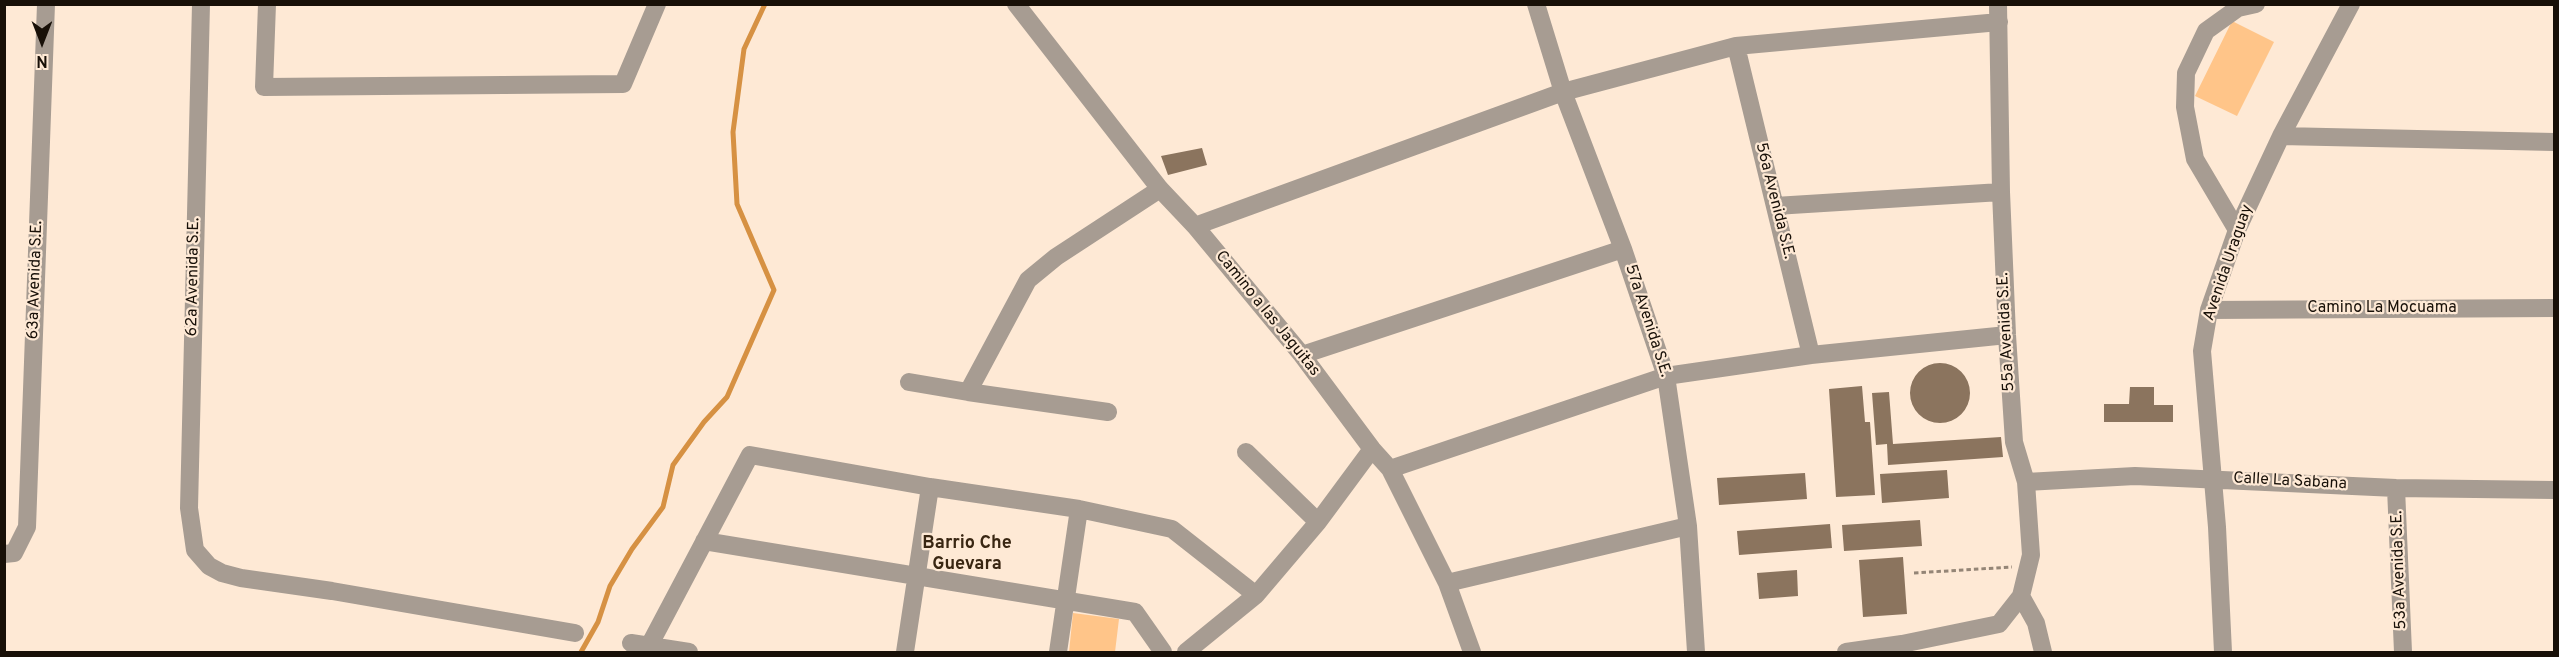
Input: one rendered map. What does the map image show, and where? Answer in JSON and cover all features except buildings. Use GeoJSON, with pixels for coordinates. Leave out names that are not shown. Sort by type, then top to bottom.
{"type":"FeatureCollection","features":[{"type":"Feature","properties":{"kind":"street","name":"63a Avenida S.E."},"geometry":{"type":"LineString","coordinates":[[9,553],[27,527],[46,4]]}},
{"type":"Feature","properties":{"kind":"street","name":"62a Avenida S.E."},"geometry":{"type":"LineString","coordinates":[[201,4],[189,508],[195,550],[210,566],[222,573],[241,578],[332,591],[574,633]]}},
{"type":"Feature","properties":{"kind":"street"},"geometry":{"type":"LineString","coordinates":[[267,4],[264,87],[623,84],[657,4]]}},
{"type":"Feature","properties":{"kind":"street","name":"Camino a las Jaguitas"},"geometry":{"type":"LineString","coordinates":[[1016,4],[1160,189],[1195,226],[1302,355],[1372,449],[1390,469],[1447,583],[1472,652]]}},
{"type":"Feature","properties":{"kind":"street","name":"57a Avenida S.E."},"geometry":{"type":"LineString","coordinates":[[1536,4],[1563,92],[1623,249],[1666,376],[1688,526],[1696,652]]}},
{"type":"Feature","properties":{"kind":"street"},"geometry":{"type":"LineString","coordinates":[[2237,230],[2195,159],[2185,107],[2186,73],[2206,31],[2238,8],[2256,4]]}},
{"type":"Feature","properties":{"kind":"street","name":"Avenida Uraguay"},"geometry":{"type":"LineString","coordinates":[[2223,652],[2217,526],[2202,351],[2209,310],[2237,230],[2281,136],[2351,4]]}},
{"type":"Feature","properties":{"kind":"street"},"geometry":{"type":"LineString","coordinates":[[1195,226],[1563,92],[1736,46],[1998,13]]}},
{"type":"Feature","properties":{"kind":"street","name":"55a Avenida S.E."},"geometry":{"type":"LineString","coordinates":[[1998,13],[2001,192],[2007,335],[2014,441],[2026,482],[2031,555],[2021,596]]}},
{"type":"Feature","properties":{"kind":"street","name":"56a Avenida S.E."},"geometry":{"type":"LineString","coordinates":[[1736,46],[1811,355]]}},
{"type":"Feature","properties":{"kind":"street"},"geometry":{"type":"LineString","coordinates":[[2281,136],[2554,142]]}},
{"type":"Feature","properties":{"kind":"street"},"geometry":{"type":"LineString","coordinates":[[968,392],[1028,280],[1056,257],[1160,189]]}},
{"type":"Feature","properties":{"kind":"street"},"geometry":{"type":"LineString","coordinates":[[1775,206],[2001,192]]}},
{"type":"Feature","properties":{"kind":"street"},"geometry":{"type":"LineString","coordinates":[[1302,355],[1623,249]]}},
{"type":"Feature","properties":{"kind":"street","name":"Camino La Mocuama"},"geometry":{"type":"LineString","coordinates":[[2209,310],[2554,308]]}},
{"type":"Feature","properties":{"kind":"street"},"geometry":{"type":"LineString","coordinates":[[1390,469],[1666,376],[1811,355],[2007,335]]}},
{"type":"Feature","properties":{"kind":"street"},"geometry":{"type":"LineString","coordinates":[[909,382],[1108,412]]}},
{"type":"Feature","properties":{"kind":"street"},"geometry":{"type":"LineString","coordinates":[[1186,652],[1256,595],[1318,522],[1372,449]]}},
{"type":"Feature","properties":{"kind":"street"},"geometry":{"type":"LineString","coordinates":[[1246,452],[1318,522]]}},
{"type":"Feature","properties":{"kind":"street"},"geometry":{"type":"LineString","coordinates":[[689,652],[640,644],[704,540],[750,455],[930,487],[1079,509],[1178,532],[1256,595]]}},
{"type":"Feature","properties":{"kind":"street","name":"Calle La Sabana"},"geometry":{"type":"LineString","coordinates":[[2026,482],[2135,476],[2396,488],[2554,490]]}},
{"type":"Feature","properties":{"kind":"street"},"geometry":{"type":"LineString","coordinates":[[905,652],[930,487]]}},
{"type":"Feature","properties":{"kind":"street","name":"53a Avenida S.E."},"geometry":{"type":"LineString","coordinates":[[2396,488],[2403,652]]}},
{"type":"Feature","properties":{"kind":"street"},"geometry":{"type":"LineString","coordinates":[[1058,652],[1079,509]]}},
{"type":"Feature","properties":{"kind":"street"},"geometry":{"type":"LineString","coordinates":[[1447,583],[1688,526]]}},
{"type":"Feature","properties":{"kind":"street"},"geometry":{"type":"LineString","coordinates":[[704,540],[1135,612],[1163,652]]}},
{"type":"Feature","properties":{"kind":"street"},"geometry":{"type":"LineString","coordinates":[[1846,652],[1902,648],[1999,624],[2021,596],[2036,623],[2043,652]]}},
{"type":"Feature","properties":{"kind":"path"},"geometry":{"type":"LineString","coordinates":[[1914,573],[2028,566]]}},
{"type":"Feature","properties":{"kind":"shaded area"},"geometry":{"type":"Polygon","coordinates":[[[2232,21],[2274,42],[2237,116],[2195,96],[2232,21]]]}},
{"type":"Feature","properties":{"kind":"shaded area"},"geometry":{"type":"Polygon","coordinates":[[[1073,613],[1119,619],[1115,652],[1069,652],[1073,613]]]}},
{"type":"Feature","properties":{"kind":"waterway"},"geometry":{"type":"LineString","coordinates":[[581,652],[598,622],[610,586],[632,549],[663,507],[673,465],[704,422],[727,397],[774,290],[737,204],[733,132],[744,49],[765,4]]}},
{"type":"Feature","properties":{"kind":"district","name":"Barrio Che Guevara"},"geometry":{"type":"Point","coordinates":[967,554]}}]}
